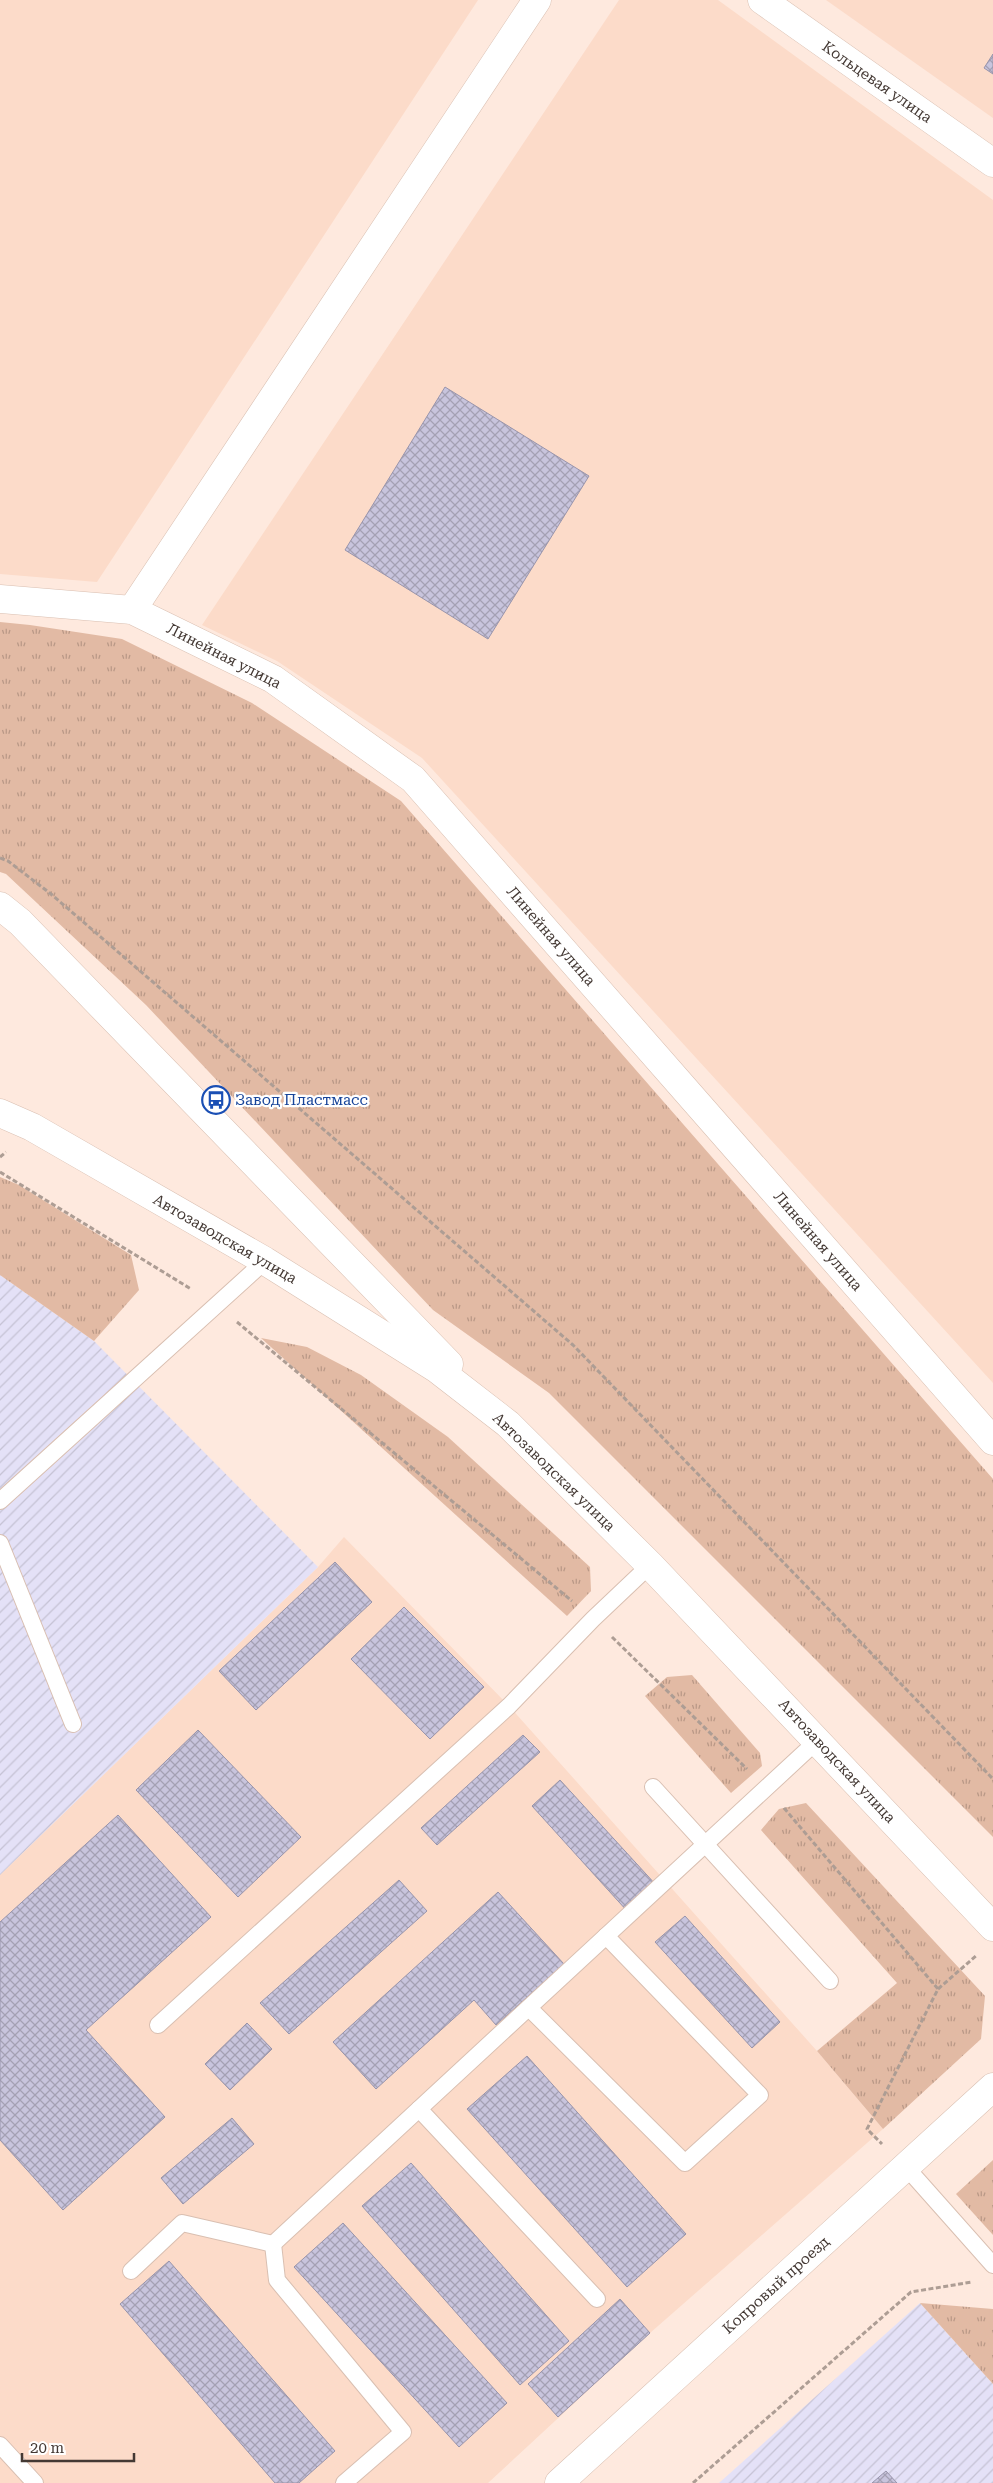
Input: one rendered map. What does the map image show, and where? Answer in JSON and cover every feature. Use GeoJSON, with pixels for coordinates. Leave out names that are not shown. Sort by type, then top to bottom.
{"type":"FeatureCollection","features":[{"type":"Feature","properties":{"kind":"street"},"geometry":{"type":"LineString","coordinates":[[132,610],[536,0]]}},
{"type":"Feature","properties":{"kind":"street","name":"Кольцевая улица"},"geometry":{"type":"LineString","coordinates":[[762,0],[993,164]]}},
{"type":"Feature","properties":{"kind":"street","name":"Линейная улица"},"geometry":{"type":"LineString","coordinates":[[0,599],[132,610],[273,679],[413,778],[993,1440]]}},
{"type":"Feature","properties":{"kind":"street"},"geometry":{"type":"LineString","coordinates":[[0,906],[20,922],[508,1424]]}},
{"type":"Feature","properties":{"kind":"street","name":"Автозаводская улица"},"geometry":{"type":"LineString","coordinates":[[0,1113],[32,1127],[265,1261],[437,1369],[508,1424],[650,1565],[993,1926]]}},
{"type":"Feature","properties":{"kind":"street","name":"Копровый проезд"},"geometry":{"type":"LineString","coordinates":[[559,2483],[993,2088]]}},
{"type":"Feature","properties":{"kind":"lane"},"geometry":{"type":"LineString","coordinates":[[0,1501],[265,1261]]}},
{"type":"Feature","properties":{"kind":"lane"},"geometry":{"type":"LineString","coordinates":[[0,1543],[73,1724]]}},
{"type":"Feature","properties":{"kind":"lane"},"geometry":{"type":"LineString","coordinates":[[158,2025],[509,1706],[650,1565]]}},
{"type":"Feature","properties":{"kind":"lane"},"geometry":{"type":"LineString","coordinates":[[273,2244],[818,1740]]}},
{"type":"Feature","properties":{"kind":"lane"},"geometry":{"type":"LineString","coordinates":[[653,1787],[830,1981]]}},
{"type":"Feature","properties":{"kind":"lane"},"geometry":{"type":"LineString","coordinates":[[529,2008],[685,2163],[760,2095],[606,1936]]}},
{"type":"Feature","properties":{"kind":"lane"},"geometry":{"type":"LineString","coordinates":[[419,2109],[598,2299]]}},
{"type":"Feature","properties":{"kind":"lane"},"geometry":{"type":"LineString","coordinates":[[906,2167],[993,2265]]}},
{"type":"Feature","properties":{"kind":"lane"},"geometry":{"type":"LineString","coordinates":[[131,2271],[182,2223],[273,2244]]}},
{"type":"Feature","properties":{"kind":"lane"},"geometry":{"type":"LineString","coordinates":[[273,2244],[277,2280],[403,2432],[344,2483]]}},
{"type":"Feature","properties":{"kind":"lane"},"geometry":{"type":"LineString","coordinates":[[0,2444],[36,2483]]}},
{"type":"Feature","properties":{"kind":"path"},"geometry":{"type":"LineString","coordinates":[[0,858],[8,861],[51,894],[573,1345],[993,1779]]}},
{"type":"Feature","properties":{"kind":"path"},"geometry":{"type":"LineString","coordinates":[[938,1989],[979,1953]]}},
{"type":"Feature","properties":{"kind":"path"},"geometry":{"type":"LineString","coordinates":[[693,2483],[911,2292],[975,2282]]}},
{"type":"Feature","properties":{"kind":"shaded area"},"geometry":{"type":"Polygon","coordinates":[[[0,0],[478,0],[97,582],[0,574],[0,0]]]}},
{"type":"Feature","properties":{"kind":"shaded area"},"geometry":{"type":"Polygon","coordinates":[[[619,0],[718,0],[993,200],[993,1383],[422,758],[277,661],[202,625],[619,0]]]}},
{"type":"Feature","properties":{"kind":"shaded area"},"geometry":{"type":"Polygon","coordinates":[[[826,0],[993,0],[993,118],[826,0]]]}},
{"type":"Feature","properties":{"kind":"shaded area"},"geometry":{"type":"Polygon","coordinates":[[[0,1275],[94,1341],[318,1567],[0,1875],[0,1275]]]}},
{"type":"Feature","properties":{"kind":"shaded area"},"geometry":{"type":"Polygon","coordinates":[[[344,1537],[509,1706],[817,2051],[883,2129],[650,2333],[488,2483],[0,2483],[0,1875],[318,1567],[344,1537]]]}},
{"type":"Feature","properties":{"kind":"shaded area"},"geometry":{"type":"Polygon","coordinates":[[[920,2303],[993,2384],[993,2483],[719,2483],[920,2303]]]}},
{"type":"Feature","properties":{"kind":"green space"},"geometry":{"type":"Polygon","coordinates":[[[0,622],[122,639],[252,703],[401,801],[993,1479],[993,1837],[549,1393],[433,1310],[146,1005],[6,874],[0,872],[0,622]]]}},
{"type":"Feature","properties":{"kind":"green space"},"geometry":{"type":"Polygon","coordinates":[[[0,1177],[19,1185],[131,1255],[139,1290],[94,1341],[0,1275],[0,1177]]]}},
{"type":"Feature","properties":{"kind":"green space"},"geometry":{"type":"Polygon","coordinates":[[[261,1338],[307,1347],[361,1375],[448,1437],[590,1567],[591,1591],[567,1616],[261,1338]]]}},
{"type":"Feature","properties":{"kind":"green space"},"geometry":{"type":"Polygon","coordinates":[[[692,1675],[760,1753],[762,1766],[731,1793],[645,1696],[667,1677],[692,1675]]]}},
{"type":"Feature","properties":{"kind":"green space"},"geometry":{"type":"Polygon","coordinates":[[[806,1803],[985,1996],[981,2039],[883,2129],[817,2051],[897,1983],[761,1830],[779,1809],[806,1803]]]}},
{"type":"Feature","properties":{"kind":"green space"},"geometry":{"type":"Polygon","coordinates":[[[993,2160],[993,2235],[956,2194],[993,2160]]]}},
{"type":"Feature","properties":{"kind":"green space"},"geometry":{"type":"Polygon","coordinates":[[[920,2303],[993,2309],[993,2384],[920,2303]]]}},
{"type":"Feature","properties":{"kind":"building"},"geometry":{"type":"Polygon","coordinates":[[[993,54],[993,74],[984,68],[993,54]]]}},
{"type":"Feature","properties":{"kind":"building"},"geometry":{"type":"Polygon","coordinates":[[[445,387],[589,476],[488,639],[345,550],[445,387]]]}},
{"type":"Feature","properties":{"kind":"building"},"geometry":{"type":"Polygon","coordinates":[[[335,1562],[372,1602],[256,1710],[219,1671],[335,1562]]]}},
{"type":"Feature","properties":{"kind":"building"},"geometry":{"type":"Polygon","coordinates":[[[404,1607],[484,1687],[430,1739],[351,1659],[404,1607]]]}},
{"type":"Feature","properties":{"kind":"building"},"geometry":{"type":"Polygon","coordinates":[[[198,1730],[301,1837],[238,1897],[136,1790],[198,1730]]]}},
{"type":"Feature","properties":{"kind":"building"},"geometry":{"type":"Polygon","coordinates":[[[523,1735],[540,1752],[437,1845],[421,1828],[523,1735]]]}},
{"type":"Feature","properties":{"kind":"building"},"geometry":{"type":"Polygon","coordinates":[[[560,1780],[657,1886],[628,1912],[532,1806],[560,1780]]]}},
{"type":"Feature","properties":{"kind":"building"},"geometry":{"type":"Polygon","coordinates":[[[118,1815],[211,1917],[86,2030],[165,2117],[63,2210],[0,2140],[0,1922],[118,1815]]]}},
{"type":"Feature","properties":{"kind":"building"},"geometry":{"type":"Polygon","coordinates":[[[399,1880],[427,1911],[289,2034],[260,2003],[399,1880]]]}},
{"type":"Feature","properties":{"kind":"building"},"geometry":{"type":"Polygon","coordinates":[[[498,1892],[564,1964],[496,2025],[474,2000],[376,2089],[333,2042],[498,1892]]]}},
{"type":"Feature","properties":{"kind":"building"},"geometry":{"type":"Polygon","coordinates":[[[685,1916],[780,2022],[752,2048],[655,1942],[685,1916]]]}},
{"type":"Feature","properties":{"kind":"building"},"geometry":{"type":"Polygon","coordinates":[[[247,2023],[272,2049],[230,2090],[205,2064],[247,2023]]]}},
{"type":"Feature","properties":{"kind":"building"},"geometry":{"type":"Polygon","coordinates":[[[527,2056],[686,2234],[627,2287],[467,2109],[527,2056]]]}},
{"type":"Feature","properties":{"kind":"building"},"geometry":{"type":"Polygon","coordinates":[[[232,2118],[254,2144],[183,2204],[161,2178],[232,2118]]]}},
{"type":"Feature","properties":{"kind":"building"},"geometry":{"type":"Polygon","coordinates":[[[411,2163],[569,2341],[520,2385],[362,2206],[411,2163]]]}},
{"type":"Feature","properties":{"kind":"building"},"geometry":{"type":"Polygon","coordinates":[[[343,2223],[507,2403],[459,2447],[294,2267],[343,2223]]]}},
{"type":"Feature","properties":{"kind":"building"},"geometry":{"type":"Polygon","coordinates":[[[169,2261],[335,2451],[299,2483],[275,2483],[120,2304],[169,2261]]]}},
{"type":"Feature","properties":{"kind":"building"},"geometry":{"type":"Polygon","coordinates":[[[620,2299],[650,2333],[558,2417],[528,2384],[620,2299]]]}},
{"type":"Feature","properties":{"kind":"building"},"geometry":{"type":"Polygon","coordinates":[[[886,2471],[897,2483],[872,2483],[886,2471]]]}},
{"type":"Feature","properties":{"kind":"place","name":"Завод Пластмасс"},"geometry":{"type":"Point","coordinates":[216,1100]}}]}
